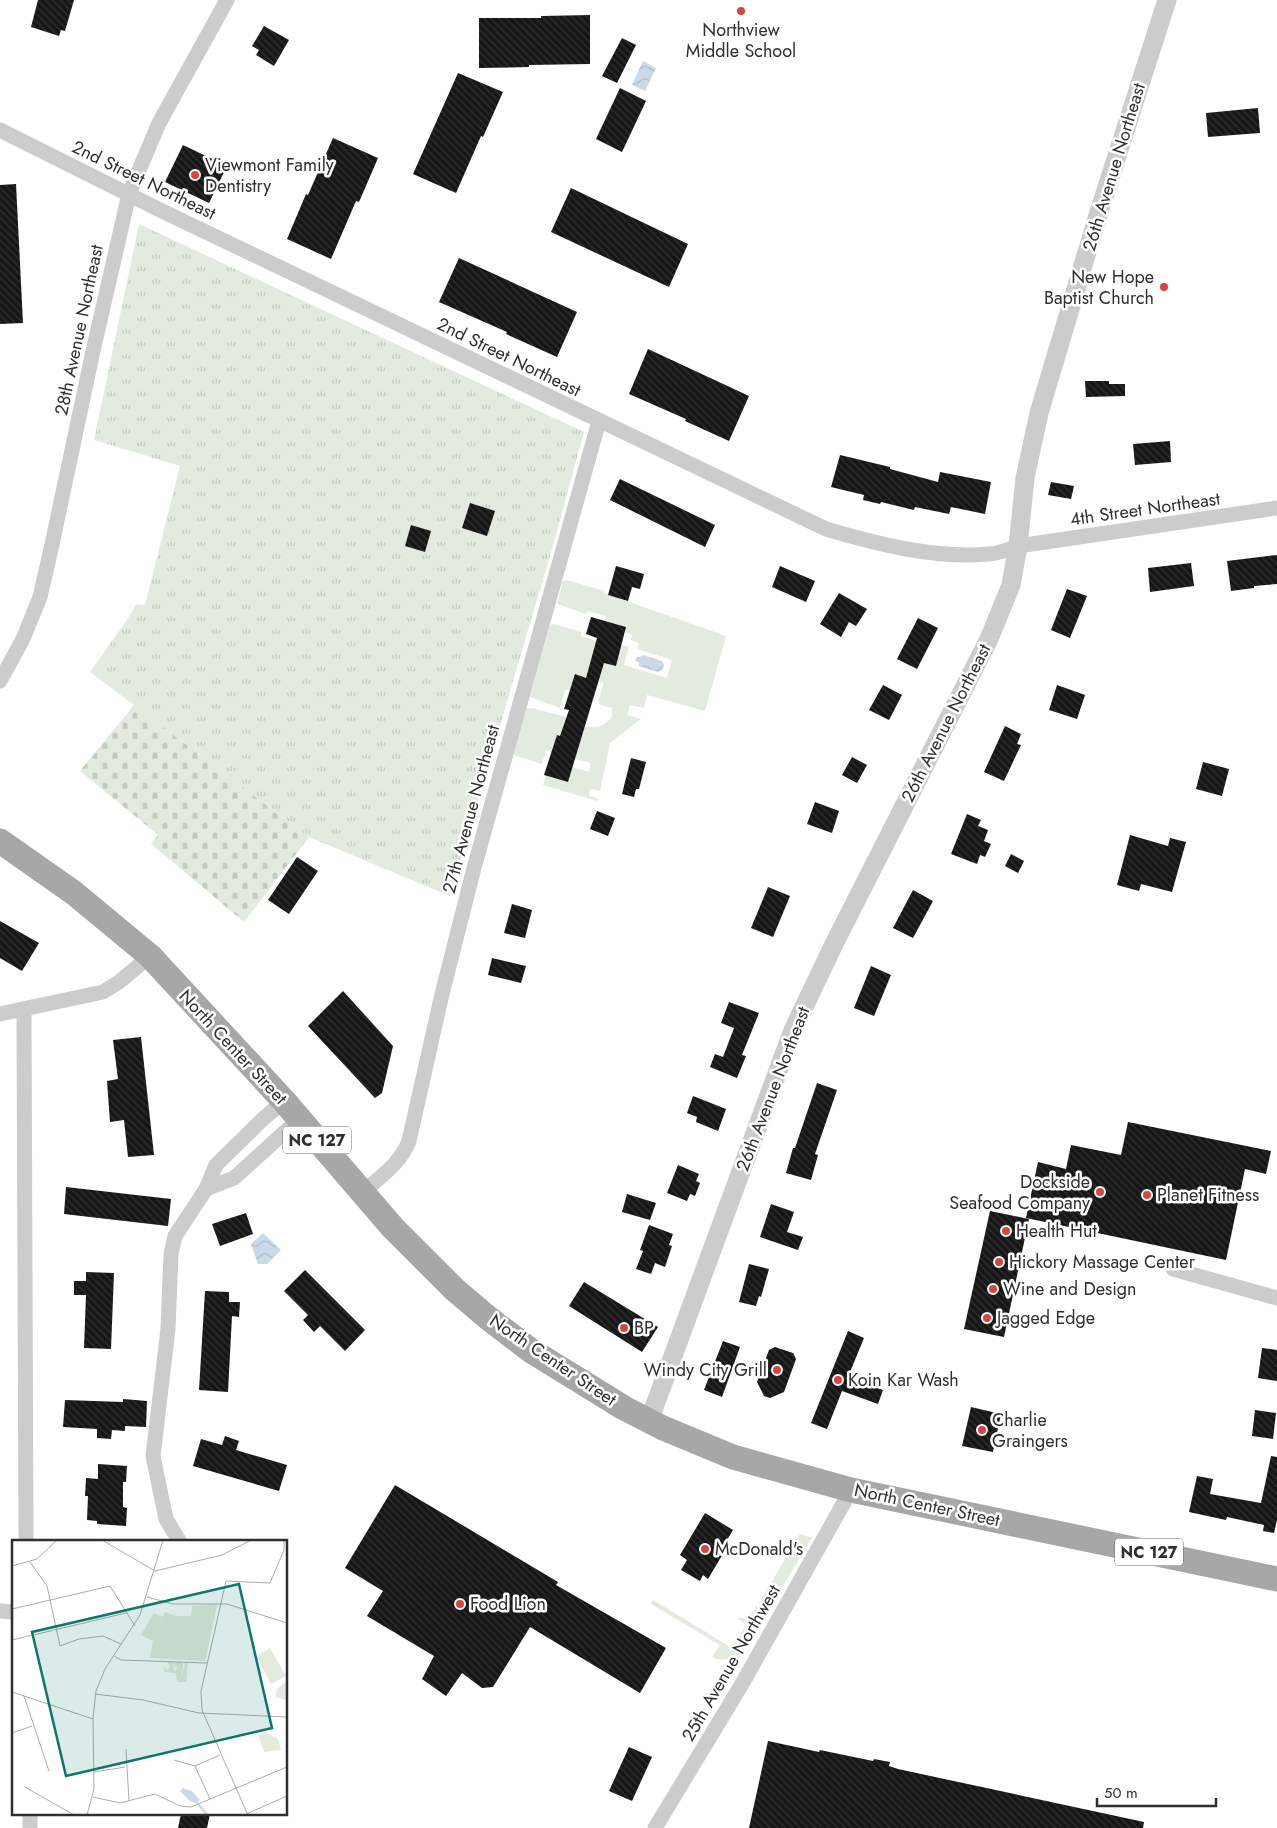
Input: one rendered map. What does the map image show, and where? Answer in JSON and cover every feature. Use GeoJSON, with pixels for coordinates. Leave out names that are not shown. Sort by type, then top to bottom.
{"type":"FeatureCollection","features":[{"type":"Feature","properties":{"kind":"main road","name":"North Center Street"},"geometry":{"type":"LineString","coordinates":[[0,841],[74,893],[150,956],[291,1110],[412,1248],[454,1289],[487,1317],[552,1364],[649,1421],[733,1457],[851,1490],[1277,1579]]}},
{"type":"Feature","properties":{"kind":"street","name":"28th Avenue Northeast"},"geometry":{"type":"LineString","coordinates":[[0,681],[23,639],[40,596],[52,549],[92,351],[130,194],[159,122],[227,0]]}},
{"type":"Feature","properties":{"kind":"street","name":"26th Avenue Northeast"},"geometry":{"type":"LineString","coordinates":[[649,1421],[793,1030],[847,918],[989,639],[1011,585],[1018,546],[1025,478],[1040,413],[1099,212],[1167,0]]}},
{"type":"Feature","properties":{"kind":"street","name":"2nd Street Northeast"},"geometry":{"type":"LineString","coordinates":[[0,130],[826,529],[877,544],[937,553],[990,554],[1018,546]]}},
{"type":"Feature","properties":{"kind":"street","name":"27th Avenue Northeast"},"geometry":{"type":"LineString","coordinates":[[362,1193],[397,1162],[409,1141],[442,994],[474,868],[599,421]]}},
{"type":"Feature","properties":{"kind":"street","name":"4th Street Northeast"},"geometry":{"type":"LineString","coordinates":[[1018,546],[1277,508]]}},
{"type":"Feature","properties":{"kind":"street"},"geometry":{"type":"LineString","coordinates":[[0,1014],[103,992],[119,982],[150,956]]}},
{"type":"Feature","properties":{"kind":"street"},"geometry":{"type":"LineString","coordinates":[[24,1009],[26,1540]]}},
{"type":"Feature","properties":{"kind":"street"},"geometry":{"type":"LineString","coordinates":[[179,1540],[166,1519],[153,1450],[168,1329],[170,1254],[173,1242],[177,1232],[206,1189],[216,1165],[263,1119],[291,1110]]}},
{"type":"Feature","properties":{"kind":"street"},"geometry":{"type":"LineString","coordinates":[[206,1189],[234,1178],[291,1110]]}},
{"type":"Feature","properties":{"kind":"street"},"geometry":{"type":"LineString","coordinates":[[216,1165],[234,1178]]}},
{"type":"Feature","properties":{"kind":"street"},"geometry":{"type":"LineString","coordinates":[[1173,1269],[1277,1298]]}},
{"type":"Feature","properties":{"kind":"street","name":"25th Avenue Northwest"},"geometry":{"type":"LineString","coordinates":[[655,1828],[742,1684],[851,1490]]}},
{"type":"Feature","properties":{"kind":"green space"},"geometry":{"type":"Polygon","coordinates":[[[139,224],[584,432],[554,542],[450,896],[309,837],[90,672],[127,620],[136,604],[145,605],[180,466],[94,440],[139,224]]]}},
{"type":"Feature","properties":{"kind":"green space"},"geometry":{"type":"Polygon","coordinates":[[[567,580],[605,591],[604,593],[726,636],[705,711],[647,695],[644,708],[630,705],[627,715],[641,719],[610,743],[600,791],[590,789],[589,796],[598,798],[597,801],[543,785],[546,776],[568,782],[572,767],[589,772],[591,763],[575,759],[579,743],[557,736],[552,752],[546,750],[542,764],[512,753],[526,708],[566,717],[566,720],[590,727],[602,725],[612,717],[612,708],[601,705],[598,701],[604,683],[575,675],[570,690],[565,690],[560,708],[530,697],[550,625],[554,624],[581,632],[581,636],[597,641],[616,666],[622,645],[629,647],[624,665],[667,678],[672,660],[637,649],[639,643],[631,640],[632,635],[625,632],[626,627],[605,621],[606,616],[587,611],[586,614],[557,604],[563,581],[567,580]]]}},
{"type":"Feature","properties":{"kind":"green space"},"geometry":{"type":"Polygon","coordinates":[[[134,705],[309,837],[244,922],[151,844],[158,835],[80,771],[134,705]]]}},
{"type":"Feature","properties":{"kind":"green space"},"geometry":{"type":"Polygon","coordinates":[[[800,1534],[812,1538],[742,1653],[735,1657],[724,1660],[712,1657],[720,1645],[651,1604],[653,1600],[732,1648],[746,1625],[737,1618],[749,1618],[756,1606],[761,1610],[764,1607],[759,1603],[800,1534]]]}},
{"type":"Feature","properties":{"kind":"water"},"geometry":{"type":"Polygon","coordinates":[[[643,61],[656,68],[645,91],[632,85],[643,61]]]}},
{"type":"Feature","properties":{"kind":"water"},"geometry":{"type":"Polygon","coordinates":[[[643,655],[662,661],[664,665],[662,670],[658,672],[639,666],[639,663],[635,661],[637,657],[643,655]]]}},
{"type":"Feature","properties":{"kind":"water"},"geometry":{"type":"Polygon","coordinates":[[[263,1233],[281,1250],[267,1264],[258,1264],[251,1244],[263,1233]]]}},
{"type":"Feature","properties":{"kind":"building"},"geometry":{"type":"Polygon","coordinates":[[[38,0],[74,0],[65,31],[61,30],[59,36],[31,27],[38,0]]]}},
{"type":"Feature","properties":{"kind":"building"},"geometry":{"type":"Polygon","coordinates":[[[590,15],[590,64],[479,68],[479,18],[541,18],[541,16],[590,15]]]}},
{"type":"Feature","properties":{"kind":"building"},"geometry":{"type":"Polygon","coordinates":[[[264,26],[289,40],[274,66],[256,55],[259,50],[252,46],[264,26]]]}},
{"type":"Feature","properties":{"kind":"building"},"geometry":{"type":"Polygon","coordinates":[[[622,38],[636,45],[617,83],[602,76],[622,38]]]}},
{"type":"Feature","properties":{"kind":"building"},"geometry":{"type":"Polygon","coordinates":[[[458,73],[503,92],[456,193],[413,174],[458,73]]]}},
{"type":"Feature","properties":{"kind":"building"},"geometry":{"type":"Polygon","coordinates":[[[620,88],[646,101],[622,152],[596,139],[620,88]]]}},
{"type":"Feature","properties":{"kind":"building"},"geometry":{"type":"Polygon","coordinates":[[[1258,108],[1260,133],[1208,137],[1206,113],[1258,108]]]}},
{"type":"Feature","properties":{"kind":"building"},"geometry":{"type":"Polygon","coordinates":[[[333,138],[378,158],[359,202],[356,201],[331,259],[287,239],[333,138]]]}},
{"type":"Feature","properties":{"kind":"building","name":"Viewmont Family Dentistry"},"geometry":{"type":"Polygon","coordinates":[[[183,145],[227,166],[209,203],[165,182],[183,145]]]}},
{"type":"Feature","properties":{"kind":"building"},"geometry":{"type":"Polygon","coordinates":[[[16,184],[23,323],[0,324],[0,185],[16,184]]]}},
{"type":"Feature","properties":{"kind":"building"},"geometry":{"type":"Polygon","coordinates":[[[571,188],[688,244],[669,287],[551,232],[571,188]]]}},
{"type":"Feature","properties":{"kind":"building"},"geometry":{"type":"Polygon","coordinates":[[[459,258],[577,312],[557,357],[506,334],[507,332],[439,302],[459,258]]]}},
{"type":"Feature","properties":{"kind":"building"},"geometry":{"type":"Polygon","coordinates":[[[648,349],[749,396],[729,441],[685,421],[686,419],[629,394],[648,349]]]}},
{"type":"Feature","properties":{"kind":"building"},"geometry":{"type":"Polygon","coordinates":[[[1085,381],[1109,381],[1109,384],[1125,384],[1125,396],[1086,397],[1085,381]]]}},
{"type":"Feature","properties":{"kind":"building"},"geometry":{"type":"Polygon","coordinates":[[[1170,441],[1171,462],[1135,465],[1133,444],[1170,441]]]}},
{"type":"Feature","properties":{"kind":"building"},"geometry":{"type":"Polygon","coordinates":[[[840,455],[890,467],[890,469],[938,482],[940,472],[991,482],[985,514],[951,507],[949,514],[915,507],[914,510],[881,502],[880,504],[863,500],[864,495],[831,487],[840,455]]]}},
{"type":"Feature","properties":{"kind":"building"},"geometry":{"type":"Polygon","coordinates":[[[620,479],[715,525],[705,547],[610,500],[620,479]]]}},
{"type":"Feature","properties":{"kind":"building"},"geometry":{"type":"Polygon","coordinates":[[[1051,482],[1074,486],[1071,499],[1048,495],[1051,482]]]}},
{"type":"Feature","properties":{"kind":"building"},"geometry":{"type":"Polygon","coordinates":[[[470,503],[495,511],[487,536],[462,528],[470,503]]]}},
{"type":"Feature","properties":{"kind":"building"},"geometry":{"type":"Polygon","coordinates":[[[411,525],[431,531],[425,552],[405,546],[411,525]]]}},
{"type":"Feature","properties":{"kind":"building"},"geometry":{"type":"Polygon","coordinates":[[[1277,555],[1277,584],[1231,591],[1227,561],[1277,555]]]}},
{"type":"Feature","properties":{"kind":"building"},"geometry":{"type":"Polygon","coordinates":[[[1191,563],[1194,586],[1150,592],[1148,568],[1191,563]]]}},
{"type":"Feature","properties":{"kind":"building"},"geometry":{"type":"Polygon","coordinates":[[[616,566],[644,574],[640,589],[632,587],[628,601],[608,595],[616,566]]]}},
{"type":"Feature","properties":{"kind":"building"},"geometry":{"type":"Polygon","coordinates":[[[780,566],[815,581],[806,602],[772,587],[780,566]]]}},
{"type":"Feature","properties":{"kind":"building"},"geometry":{"type":"Polygon","coordinates":[[[1067,589],[1087,596],[1070,638],[1051,630],[1067,589]]]}},
{"type":"Feature","properties":{"kind":"building"},"geometry":{"type":"Polygon","coordinates":[[[839,593],[867,609],[856,626],[849,622],[841,637],[820,624],[839,593]]]}},
{"type":"Feature","properties":{"kind":"building"},"geometry":{"type":"Polygon","coordinates":[[[591,617],[626,627],[616,666],[604,663],[568,782],[544,775],[557,735],[560,736],[569,710],[564,709],[575,674],[586,678],[597,638],[586,634],[591,617]]]}},
{"type":"Feature","properties":{"kind":"building"},"geometry":{"type":"Polygon","coordinates":[[[918,618],[938,628],[917,669],[897,659],[918,618]]]}},
{"type":"Feature","properties":{"kind":"building"},"geometry":{"type":"Polygon","coordinates":[[[883,685],[902,695],[889,720],[869,710],[883,685]]]}},
{"type":"Feature","properties":{"kind":"building"},"geometry":{"type":"Polygon","coordinates":[[[1057,685],[1085,695],[1077,719],[1049,710],[1057,685]]]}},
{"type":"Feature","properties":{"kind":"building"},"geometry":{"type":"Polygon","coordinates":[[[1005,726],[1021,734],[1017,744],[1021,745],[1004,781],[984,772],[1005,726]]]}},
{"type":"Feature","properties":{"kind":"building"},"geometry":{"type":"Polygon","coordinates":[[[852,757],[867,765],[857,783],[842,775],[852,757]]]}},
{"type":"Feature","properties":{"kind":"building"},"geometry":{"type":"Polygon","coordinates":[[[631,758],[646,762],[639,789],[636,789],[634,797],[622,794],[631,758]]]}},
{"type":"Feature","properties":{"kind":"building"},"geometry":{"type":"Polygon","coordinates":[[[1203,762],[1229,769],[1222,796],[1196,789],[1203,762]]]}},
{"type":"Feature","properties":{"kind":"building"},"geometry":{"type":"Polygon","coordinates":[[[815,802],[839,811],[832,833],[807,824],[815,802]]]}},
{"type":"Feature","properties":{"kind":"building"},"geometry":{"type":"Polygon","coordinates":[[[597,811],[615,818],[608,836],[590,829],[597,811]]]}},
{"type":"Feature","properties":{"kind":"building"},"geometry":{"type":"Polygon","coordinates":[[[967,814],[981,820],[978,826],[988,830],[984,841],[991,844],[985,857],[980,855],[977,864],[951,854],[967,814]]]}},
{"type":"Feature","properties":{"kind":"building"},"geometry":{"type":"Polygon","coordinates":[[[1130,835],[1168,846],[1170,838],[1186,842],[1172,892],[1141,884],[1139,891],[1117,885],[1130,835]]]}},
{"type":"Feature","properties":{"kind":"building"},"geometry":{"type":"Polygon","coordinates":[[[1011,854],[1024,861],[1018,873],[1005,866],[1011,854]]]}},
{"type":"Feature","properties":{"kind":"building"},"geometry":{"type":"Polygon","coordinates":[[[297,857],[318,871],[289,914],[268,900],[297,857]]]}},
{"type":"Feature","properties":{"kind":"building"},"geometry":{"type":"Polygon","coordinates":[[[768,887],[790,896],[773,937],[751,928],[768,887]]]}},
{"type":"Feature","properties":{"kind":"building"},"geometry":{"type":"Polygon","coordinates":[[[913,890],[933,901],[913,938],[893,928],[913,890]]]}},
{"type":"Feature","properties":{"kind":"building"},"geometry":{"type":"Polygon","coordinates":[[[512,904],[532,910],[525,938],[504,933],[512,904]]]}},
{"type":"Feature","properties":{"kind":"building"},"geometry":{"type":"Polygon","coordinates":[[[0,921],[39,943],[22,971],[0,958],[0,921]]]}},
{"type":"Feature","properties":{"kind":"building"},"geometry":{"type":"Polygon","coordinates":[[[492,958],[526,966],[521,983],[488,975],[492,958]]]}},
{"type":"Feature","properties":{"kind":"building"},"geometry":{"type":"Polygon","coordinates":[[[871,966],[891,975],[874,1016],[854,1008],[871,966]]]}},
{"type":"Feature","properties":{"kind":"building"},"geometry":{"type":"Polygon","coordinates":[[[343,991],[393,1046],[382,1093],[375,1098],[308,1026],[343,991]]]}},
{"type":"Feature","properties":{"kind":"building"},"geometry":{"type":"Polygon","coordinates":[[[729,1002],[759,1013],[742,1055],[746,1056],[737,1078],[710,1067],[715,1054],[723,1057],[734,1028],[721,1023],[729,1002]]]}},
{"type":"Feature","properties":{"kind":"building"},"geometry":{"type":"Polygon","coordinates":[[[141,1037],[154,1155],[128,1157],[124,1120],[110,1122],[107,1081],[118,1079],[113,1040],[141,1037]]]}},
{"type":"Feature","properties":{"kind":"building"},"geometry":{"type":"Polygon","coordinates":[[[817,1083],[837,1090],[815,1154],[818,1155],[811,1180],[786,1173],[793,1148],[795,1148],[817,1083]]]}},
{"type":"Feature","properties":{"kind":"building"},"geometry":{"type":"Polygon","coordinates":[[[693,1096],[726,1109],[718,1131],[696,1122],[697,1117],[687,1113],[693,1096]]]}},
{"type":"Feature","properties":{"kind":"building"},"geometry":{"type":"Polygon","coordinates":[[[1128,1122],[1271,1151],[1266,1174],[1245,1169],[1226,1260],[1026,1218],[1038,1162],[1066,1169],[1071,1145],[1121,1155],[1128,1122]]]}},
{"type":"Feature","properties":{"kind":"building"},"geometry":{"type":"Polygon","coordinates":[[[678,1165],[699,1174],[696,1181],[700,1183],[695,1196],[690,1194],[687,1201],[667,1193],[678,1165]]]}},
{"type":"Feature","properties":{"kind":"building"},"geometry":{"type":"Polygon","coordinates":[[[66,1187],[171,1199],[168,1226],[64,1214],[66,1187]]]}},
{"type":"Feature","properties":{"kind":"building"},"geometry":{"type":"Polygon","coordinates":[[[627,1194],[656,1203],[650,1220],[622,1212],[627,1194]]]}},
{"type":"Feature","properties":{"kind":"building"},"geometry":{"type":"Polygon","coordinates":[[[771,1204],[794,1212],[787,1232],[803,1237],[798,1250],[760,1237],[771,1204]]]}},
{"type":"Feature","properties":{"kind":"building"},"geometry":{"type":"Polygon","coordinates":[[[990,1211],[1029,1219],[1004,1337],[964,1329],[990,1211]]]}},
{"type":"Feature","properties":{"kind":"building"},"geometry":{"type":"Polygon","coordinates":[[[246,1213],[253,1234],[220,1246],[212,1224],[246,1213]]]}},
{"type":"Feature","properties":{"kind":"building"},"geometry":{"type":"Polygon","coordinates":[[[649,1225],[673,1234],[669,1245],[672,1246],[665,1267],[655,1263],[651,1274],[636,1269],[643,1251],[640,1250],[649,1225]]]}},
{"type":"Feature","properties":{"kind":"building"},"geometry":{"type":"Polygon","coordinates":[[[749,1264],[769,1269],[761,1297],[759,1296],[756,1306],[739,1302],[749,1264]]]}},
{"type":"Feature","properties":{"kind":"building"},"geometry":{"type":"Polygon","coordinates":[[[305,1270],[365,1330],[345,1351],[320,1326],[314,1332],[303,1320],[308,1315],[284,1291],[305,1270]]]}},
{"type":"Feature","properties":{"kind":"building"},"geometry":{"type":"Polygon","coordinates":[[[86,1272],[114,1273],[111,1349],[84,1348],[86,1295],[74,1295],[74,1281],[86,1281],[86,1272]]]}},
{"type":"Feature","properties":{"kind":"building"},"geometry":{"type":"Polygon","coordinates":[[[584,1282],[658,1327],[642,1352],[569,1306],[584,1282]]]}},
{"type":"Feature","properties":{"kind":"building"},"geometry":{"type":"Polygon","coordinates":[[[205,1291],[229,1292],[229,1302],[240,1302],[239,1317],[232,1316],[228,1392],[199,1390],[205,1291]]]}},
{"type":"Feature","properties":{"kind":"building","name":"Koin Kar Wash"},"geometry":{"type":"Polygon","coordinates":[[[848,1331],[864,1338],[848,1377],[883,1390],[878,1404],[842,1391],[827,1429],[811,1423],[848,1331]]]}},
{"type":"Feature","properties":{"kind":"building"},"geometry":{"type":"Polygon","coordinates":[[[723,1341],[740,1347],[722,1397],[704,1390],[723,1341]]]}},
{"type":"Feature","properties":{"kind":"building","name":"Windy City Grill"},"geometry":{"type":"Polygon","coordinates":[[[775,1347],[793,1353],[796,1359],[784,1392],[770,1398],[764,1396],[757,1382],[769,1350],[775,1347]]]}},
{"type":"Feature","properties":{"kind":"building"},"geometry":{"type":"Polygon","coordinates":[[[1262,1348],[1277,1350],[1277,1381],[1258,1378],[1262,1348]]]}},
{"type":"Feature","properties":{"kind":"building"},"geometry":{"type":"Polygon","coordinates":[[[123,1399],[147,1401],[146,1427],[125,1426],[125,1431],[112,1430],[111,1439],[97,1438],[97,1429],[63,1427],[65,1400],[123,1402],[123,1399]]]}},
{"type":"Feature","properties":{"kind":"building","name":"Charlie Graingers"},"geometry":{"type":"Polygon","coordinates":[[[971,1407],[1001,1414],[993,1452],[962,1446],[971,1407]]]}},
{"type":"Feature","properties":{"kind":"building"},"geometry":{"type":"Polygon","coordinates":[[[1255,1410],[1276,1413],[1273,1439],[1252,1436],[1255,1410]]]}},
{"type":"Feature","properties":{"kind":"building"},"geometry":{"type":"Polygon","coordinates":[[[225,1436],[239,1441],[236,1450],[287,1465],[279,1491],[193,1466],[201,1439],[222,1445],[225,1436]]]}},
{"type":"Feature","properties":{"kind":"building"},"geometry":{"type":"Polygon","coordinates":[[[1271,1456],[1277,1457],[1277,1520],[1274,1533],[1263,1531],[1264,1525],[1227,1517],[1226,1520],[1189,1512],[1197,1476],[1213,1479],[1210,1494],[1261,1503],[1271,1456]]]}},
{"type":"Feature","properties":{"kind":"building"},"geometry":{"type":"Polygon","coordinates":[[[98,1464],[127,1466],[126,1482],[123,1482],[123,1507],[127,1508],[126,1526],[97,1524],[97,1521],[87,1520],[88,1496],[85,1496],[86,1478],[98,1479],[98,1464]]]}},
{"type":"Feature","properties":{"kind":"building","name":"Food Lion"},"geometry":{"type":"Polygon","coordinates":[[[395,1485],[558,1582],[556,1585],[666,1648],[640,1693],[530,1627],[493,1687],[482,1688],[462,1673],[446,1696],[422,1679],[434,1656],[367,1616],[383,1591],[345,1568],[395,1485]]]}},
{"type":"Feature","properties":{"kind":"building","name":"McDonald's"},"geometry":{"type":"Polygon","coordinates":[[[705,1513],[733,1530],[727,1540],[730,1542],[708,1579],[703,1575],[700,1581],[681,1570],[687,1560],[680,1555],[705,1513]]]}},
{"type":"Feature","properties":{"kind":"building"},"geometry":{"type":"Polygon","coordinates":[[[768,1741],[819,1752],[820,1750],[873,1761],[874,1759],[890,1762],[889,1766],[898,1769],[1144,1822],[1143,1828],[749,1828],[768,1741]]]}},
{"type":"Feature","properties":{"kind":"building"},"geometry":{"type":"Polygon","coordinates":[[[629,1747],[652,1757],[632,1801],[609,1791],[629,1747]]]}},
{"type":"Feature","properties":{"kind":"building"},"geometry":{"type":"Polygon","coordinates":[[[181,1816],[210,1816],[207,1828],[178,1828],[181,1816]]]}},
{"type":"Feature","properties":{"kind":"place","name":"Northview Middle School"},"geometry":{"type":"Point","coordinates":[741,11]}},
{"type":"Feature","properties":{"kind":"place","name":"Viewmont Family Dentistry"},"geometry":{"type":"Point","coordinates":[195,175]}},
{"type":"Feature","properties":{"kind":"place","name":"New Hope Baptist Church"},"geometry":{"type":"Point","coordinates":[1164,287]}},
{"type":"Feature","properties":{"kind":"place","name":"Dockside Seafood Company"},"geometry":{"type":"Point","coordinates":[1100,1192]}},
{"type":"Feature","properties":{"kind":"place","name":"Planet Fitness"},"geometry":{"type":"Point","coordinates":[1147,1195]}},
{"type":"Feature","properties":{"kind":"place","name":"Health Hut"},"geometry":{"type":"Point","coordinates":[1006,1231]}},
{"type":"Feature","properties":{"kind":"place","name":"Hickory Massage Center"},"geometry":{"type":"Point","coordinates":[999,1262]}},
{"type":"Feature","properties":{"kind":"place","name":"Wine and Design"},"geometry":{"type":"Point","coordinates":[993,1289]}},
{"type":"Feature","properties":{"kind":"place","name":"Jagged Edge"},"geometry":{"type":"Point","coordinates":[987,1318]}},
{"type":"Feature","properties":{"kind":"place","name":"BP"},"geometry":{"type":"Point","coordinates":[624,1328]}},
{"type":"Feature","properties":{"kind":"place","name":"Windy City Grill"},"geometry":{"type":"Point","coordinates":[777,1370]}},
{"type":"Feature","properties":{"kind":"place","name":"Koin Kar Wash"},"geometry":{"type":"Point","coordinates":[838,1380]}},
{"type":"Feature","properties":{"kind":"place","name":"Charlie Graingers"},"geometry":{"type":"Point","coordinates":[982,1430]}},
{"type":"Feature","properties":{"kind":"place","name":"McDonald's"},"geometry":{"type":"Point","coordinates":[705,1549]}},
{"type":"Feature","properties":{"kind":"place","name":"Food Lion"},"geometry":{"type":"Point","coordinates":[460,1604]}}]}
